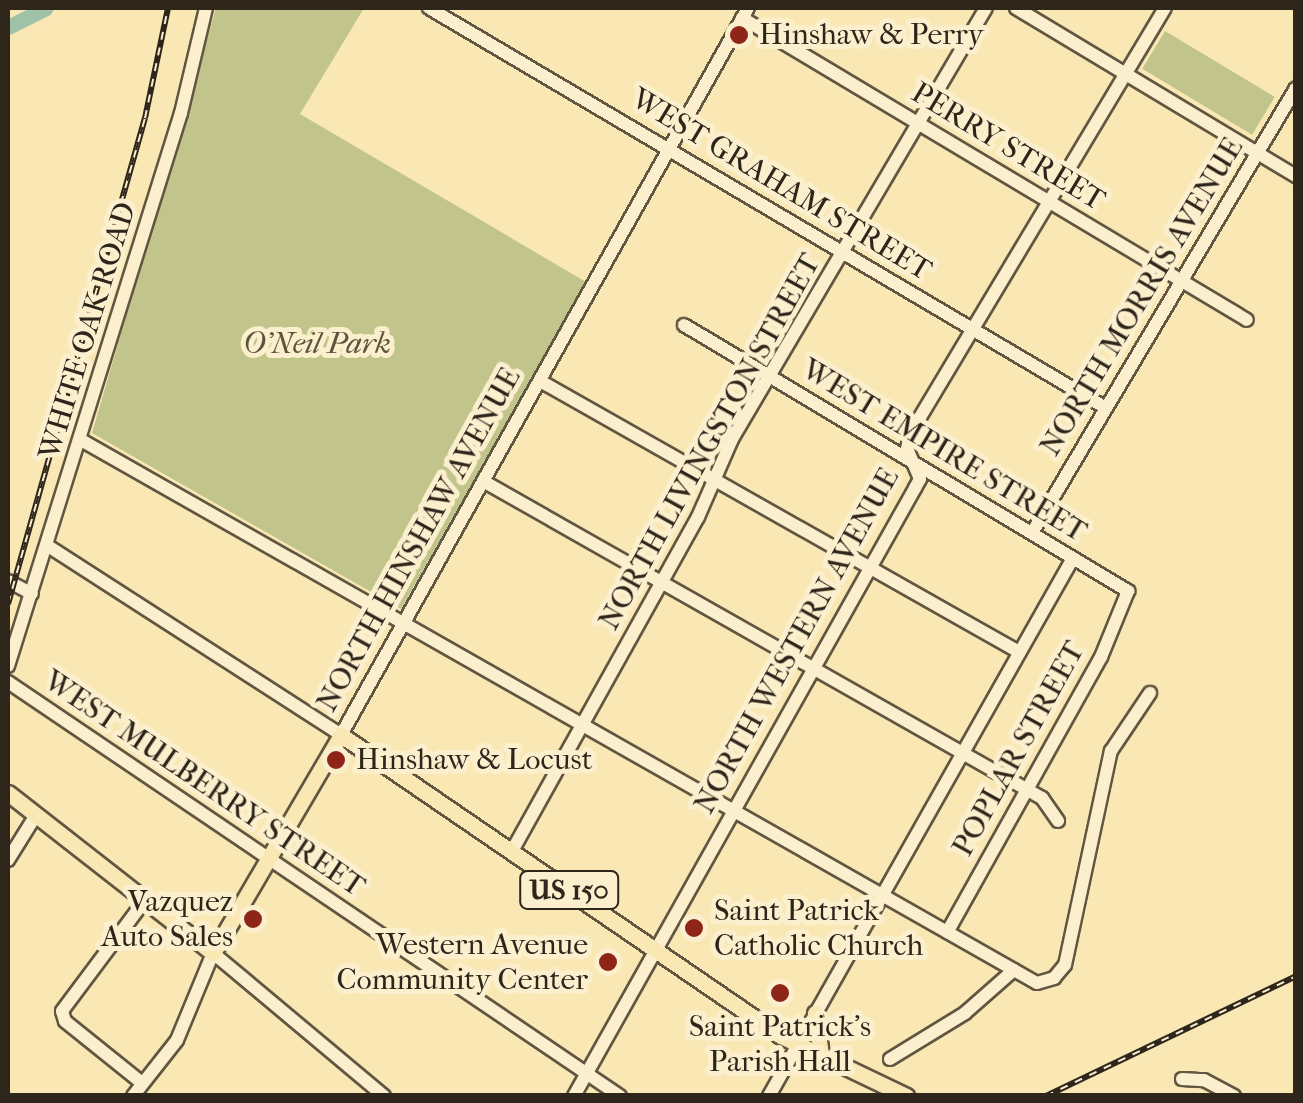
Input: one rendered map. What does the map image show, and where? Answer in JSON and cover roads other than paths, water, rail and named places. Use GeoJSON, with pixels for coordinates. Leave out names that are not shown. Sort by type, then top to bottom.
{"type":"FeatureCollection","features":[{"type":"Feature","properties":{"kind":"main road","name":"US 150"},"geometry":{"type":"LineString","coordinates":[[341,735],[798,1044],[906,1096]]}},
{"type":"Feature","properties":{"kind":"main road","name":"NORTH HINSHAW AVENUE"},"geometry":{"type":"LineString","coordinates":[[214,953],[341,735]]}},
{"type":"Feature","properties":{"kind":"main road"},"geometry":{"type":"LineString","coordinates":[[8,793],[214,953]]}},
{"type":"Feature","properties":{"kind":"main road"},"geometry":{"type":"LineString","coordinates":[[816,1013],[828,1057]]}},
{"type":"Feature","properties":{"kind":"street","name":"WHITE OAK ROAD"},"geometry":{"type":"LineString","coordinates":[[8,666],[82,440],[181,114],[206,8]]}},
{"type":"Feature","properties":{"kind":"street","name":"WEST GRAHAM STREET"},"geometry":{"type":"LineString","coordinates":[[430,8],[1106,408]]}},
{"type":"Feature","properties":{"kind":"street","name":"NORTH LIVINGSTON STREET"},"geometry":{"type":"LineString","coordinates":[[512,851],[662,582],[769,376],[986,8]]}},
{"type":"Feature","properties":{"kind":"street"},"geometry":{"type":"LineString","coordinates":[[1016,8],[1296,176]]}},
{"type":"Feature","properties":{"kind":"street","name":"NORTH WESTERN AVENUE"},"geometry":{"type":"LineString","coordinates":[[574,1096],[920,479],[906,442],[1165,8]]}},
{"type":"Feature","properties":{"kind":"street","name":"NORTH HINSHAW AVENUE"},"geometry":{"type":"LineString","coordinates":[[341,735],[745,13]]}},
{"type":"Feature","properties":{"kind":"street","name":"PERRY STREET"},"geometry":{"type":"LineString","coordinates":[[745,13],[1246,320]]}},
{"type":"Feature","properties":{"kind":"street","name":"NORTH MORRIS AVENUE"},"geometry":{"type":"LineString","coordinates":[[1032,533],[1296,88]]}},
{"type":"Feature","properties":{"kind":"street","name":"WEST EMPIRE STREET"},"geometry":{"type":"LineString","coordinates":[[684,325],[1127,590]]}},
{"type":"Feature","properties":{"kind":"street"},"geometry":{"type":"LineString","coordinates":[[540,381],[1019,652]]}},
{"type":"Feature","properties":{"kind":"street"},"geometry":{"type":"LineString","coordinates":[[82,440],[1014,970],[1045,984],[1060,972],[1073,941],[1111,751],[1150,693]]}},
{"type":"Feature","properties":{"kind":"street"},"geometry":{"type":"LineString","coordinates":[[484,481],[962,752],[1049,804],[1058,820]]}},
{"type":"Feature","properties":{"kind":"street"},"geometry":{"type":"LineString","coordinates":[[48,546],[341,735]]}},
{"type":"Feature","properties":{"kind":"street"},"geometry":{"type":"LineString","coordinates":[[769,1096],[1073,558]]}},
{"type":"Feature","properties":{"kind":"street"},"geometry":{"type":"LineString","coordinates":[[8,581],[32,594]]}},
{"type":"Feature","properties":{"kind":"street","name":"POPLAR STREET"},"geometry":{"type":"LineString","coordinates":[[947,932],[1101,657],[1129,600],[1127,590]]}},
{"type":"Feature","properties":{"kind":"street","name":"WEST MULBERRY STREET"},"geometry":{"type":"LineString","coordinates":[[8,682],[620,1096]]}},
{"type":"Feature","properties":{"kind":"street"},"geometry":{"type":"LineString","coordinates":[[8,860],[36,816]]}},
{"type":"Feature","properties":{"kind":"street"},"geometry":{"type":"LineString","coordinates":[[140,1091],[62,1014],[144,900]]}},
{"type":"Feature","properties":{"kind":"street"},"geometry":{"type":"LineString","coordinates":[[214,953],[384,1096]]}},
{"type":"Feature","properties":{"kind":"street","name":"NORTH HINSHAW AVENUE"},"geometry":{"type":"LineString","coordinates":[[140,1091],[180,1033],[214,953]]}},
{"type":"Feature","properties":{"kind":"street"},"geometry":{"type":"LineString","coordinates":[[890,1059],[965,1012],[1014,970]]}},
{"type":"Feature","properties":{"kind":"street"},"geometry":{"type":"LineString","coordinates":[[1182,1080],[1204,1080],[1234,1096]]}},
{"type":"Feature","properties":{"kind":"waterway"},"geometry":{"type":"LineString","coordinates":[[8,27],[46,8]]}},
{"type":"Feature","properties":{"kind":"railway"},"geometry":{"type":"LineString","coordinates":[[8,604],[145,118],[168,8]]}},
{"type":"Feature","properties":{"kind":"railway"},"geometry":{"type":"LineString","coordinates":[[1046,1096],[1296,976]]}},
{"type":"Feature","properties":{"kind":"place","name":"Hinshaw & Perry"},"geometry":{"type":"Point","coordinates":[739,35]}},
{"type":"Feature","properties":{"kind":"place","name":"Hinshaw & Locust"},"geometry":{"type":"Point","coordinates":[336,760]}},
{"type":"Feature","properties":{"kind":"place","name":"Vazquez Auto Sales"},"geometry":{"type":"Point","coordinates":[253,919]}},
{"type":"Feature","properties":{"kind":"place","name":"Saint Patrick Catholic Church"},"geometry":{"type":"Point","coordinates":[694,928]}},
{"type":"Feature","properties":{"kind":"place","name":"Western Avenue Community Center"},"geometry":{"type":"Point","coordinates":[608,962]}},
{"type":"Feature","properties":{"kind":"place","name":"Saint Patrick's Parish Hall"},"geometry":{"type":"Point","coordinates":[780,993]}},
{"type":"Feature","properties":{"kind":"park label","name":"O'Neil Park"},"geometry":{"type":"Point","coordinates":[317,344]}}]}
